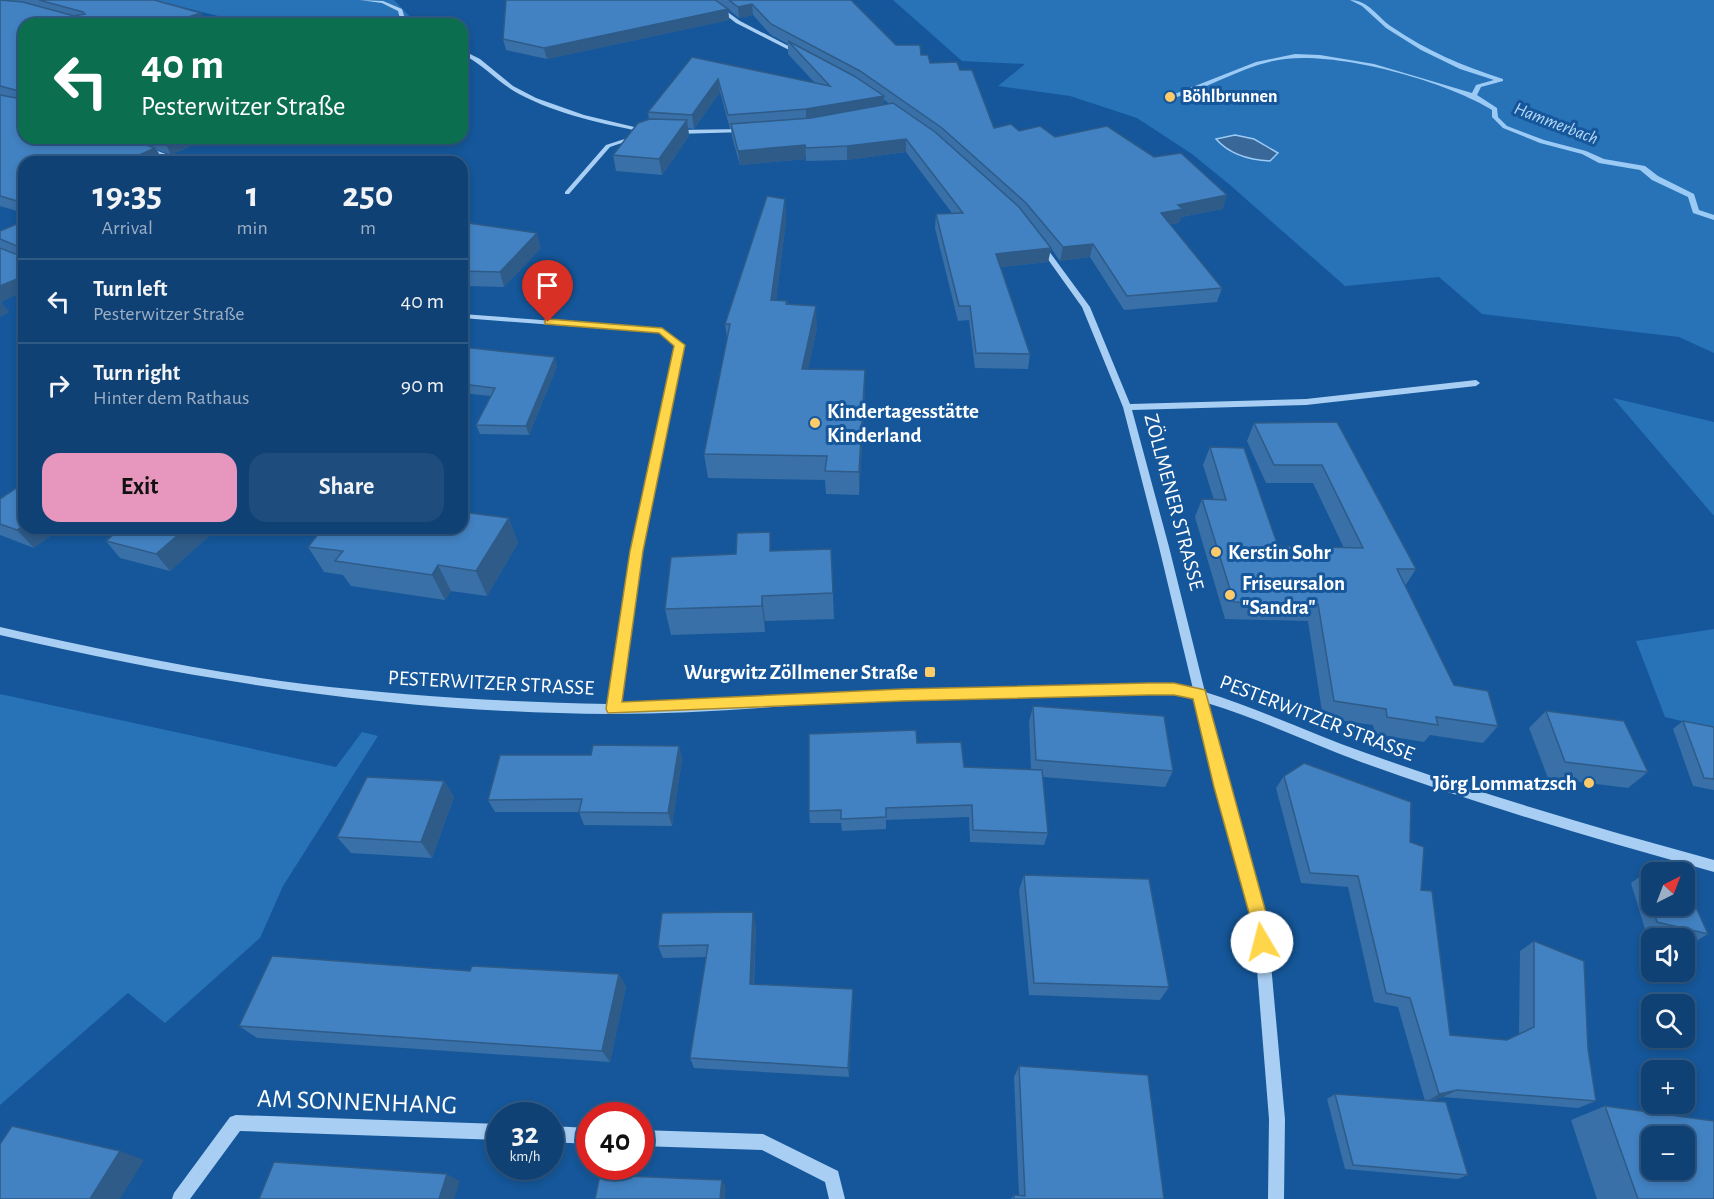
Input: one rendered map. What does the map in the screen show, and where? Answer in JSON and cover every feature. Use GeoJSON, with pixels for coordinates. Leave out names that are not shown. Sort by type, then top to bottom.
{"type":"FeatureCollection","features":[{"type":"Feature","properties":{"kind":"street"},"geometry":{"type":"LineString","coordinates":[[362,0],[383,2],[400,10],[403,18]]}},
{"type":"Feature","properties":{"kind":"street"},"geometry":{"type":"LineString","coordinates":[[708,0],[738,22],[810,59]]}},
{"type":"Feature","properties":{"kind":"street"},"geometry":{"type":"LineString","coordinates":[[468,54],[478,58],[516,90],[549,107],[577,116],[662,132]]}},
{"type":"Feature","properties":{"kind":"street"},"geometry":{"type":"LineString","coordinates":[[567,193],[608,146],[650,131]]}},
{"type":"Feature","properties":{"kind":"street"},"geometry":{"type":"LineString","coordinates":[[674,132],[753,131]]}},
{"type":"Feature","properties":{"kind":"street"},"geometry":{"type":"LineString","coordinates":[[131,145],[165,156]]}},
{"type":"Feature","properties":{"kind":"street","name":"ZÖLLMENER STRASSE"},"geometry":{"type":"LineString","coordinates":[[1033,234],[1086,307],[1127,406],[1222,787],[1260,920],[1277,1119],[1276,1199]]}},
{"type":"Feature","properties":{"kind":"street"},"geometry":{"type":"LineString","coordinates":[[468,316],[662,331],[680,345],[636,551],[614,709]]}},
{"type":"Feature","properties":{"kind":"street"},"geometry":{"type":"LineString","coordinates":[[1127,406],[1306,402],[1476,383]]}},
{"type":"Feature","properties":{"kind":"street","name":"PESTERWITZER STRASSE"},"geometry":{"type":"LineString","coordinates":[[0,631],[73,649],[329,693],[470,705],[614,709],[902,695],[1174,689],[1200,694],[1314,740],[1586,832],[1714,866]]}},
{"type":"Feature","properties":{"kind":"street","name":"AM SONNENHANG"},"geometry":{"type":"LineString","coordinates":[[180,1199],[236,1123],[486,1132]]}},
{"type":"Feature","properties":{"kind":"street"},"geometry":{"type":"LineString","coordinates":[[654,1138],[763,1142],[832,1177],[837,1199]]}},
{"type":"Feature","properties":{"kind":"shaded area"},"geometry":{"type":"Polygon","coordinates":[[[154,0],[394,0],[411,18],[337,16],[226,18],[154,0]]]}},
{"type":"Feature","properties":{"kind":"shaded area"},"geometry":{"type":"Polygon","coordinates":[[[893,0],[1714,0],[1714,353],[1679,337],[1482,314],[1439,277],[1345,286],[1192,154],[1137,118],[1070,96],[998,86],[1025,64],[962,61],[893,0]]]}},
{"type":"Feature","properties":{"kind":"shaded area"},"geometry":{"type":"Polygon","coordinates":[[[1235,135],[1254,139],[1278,153],[1270,161],[1247,158],[1227,149],[1216,139],[1235,135]]]}},
{"type":"Feature","properties":{"kind":"shaded area"},"geometry":{"type":"Polygon","coordinates":[[[1613,398],[1714,422],[1714,516],[1613,398]]]}},
{"type":"Feature","properties":{"kind":"shaded area"},"geometry":{"type":"Polygon","coordinates":[[[1714,629],[1714,729],[1665,717],[1636,641],[1714,629]]]}},
{"type":"Feature","properties":{"kind":"shaded area"},"geometry":{"type":"Polygon","coordinates":[[[0,694],[336,767],[362,732],[378,736],[283,886],[260,938],[165,1023],[128,993],[0,1105],[0,694]]]}},
{"type":"Feature","properties":{"kind":"building"},"geometry":{"type":"Polygon","coordinates":[[[0,0],[23,2],[74,16],[85,14],[39,0],[154,0],[201,13],[185,18],[18,18],[18,91],[0,86],[0,0]]]}},
{"type":"Feature","properties":{"kind":"building"},"geometry":{"type":"Polygon","coordinates":[[[506,0],[715,0],[728,9],[544,48],[503,39],[506,0]]]}},
{"type":"Feature","properties":{"kind":"building"},"geometry":{"type":"Polygon","coordinates":[[[729,0],[851,0],[896,45],[920,45],[921,55],[928,55],[930,63],[957,62],[960,70],[972,70],[994,128],[1011,124],[1019,131],[1040,126],[1055,137],[1107,126],[1154,157],[1181,153],[1227,195],[1178,205],[1183,209],[1161,213],[1222,288],[1127,296],[1093,244],[1063,247],[1026,203],[942,128],[860,71],[771,24],[752,4],[738,7],[729,0]]]}},
{"type":"Feature","properties":{"kind":"building"},"geometry":{"type":"Polygon","coordinates":[[[788,41],[854,76],[884,96],[806,109],[728,115],[718,79],[692,115],[648,112],[692,57],[830,86],[788,41]]]}},
{"type":"Feature","properties":{"kind":"building"},"geometry":{"type":"Polygon","coordinates":[[[18,93],[18,144],[143,144],[155,148],[137,156],[18,156],[18,201],[0,196],[0,95],[16,98],[18,93]]]}},
{"type":"Feature","properties":{"kind":"building"},"geometry":{"type":"Polygon","coordinates":[[[893,103],[935,132],[1019,207],[1051,248],[996,254],[1030,354],[976,353],[970,306],[959,306],[936,214],[963,213],[906,139],[847,146],[806,148],[805,145],[738,151],[731,124],[811,118],[893,103]]]}},
{"type":"Feature","properties":{"kind":"building"},"geometry":{"type":"Polygon","coordinates":[[[650,119],[687,120],[659,159],[613,155],[638,123],[650,119]]]}},
{"type":"Feature","properties":{"kind":"building"},"geometry":{"type":"Polygon","coordinates":[[[767,196],[785,199],[771,300],[787,301],[786,304],[816,306],[802,369],[865,370],[859,472],[825,471],[827,456],[704,454],[730,324],[725,324],[767,196]]]}},
{"type":"Feature","properties":{"kind":"building"},"geometry":{"type":"Polygon","coordinates":[[[468,223],[537,233],[500,272],[468,271],[468,223]]]}},
{"type":"Feature","properties":{"kind":"building"},"geometry":{"type":"Polygon","coordinates":[[[18,224],[18,252],[17,246],[0,239],[0,231],[18,224]]]}},
{"type":"Feature","properties":{"kind":"building"},"geometry":{"type":"Polygon","coordinates":[[[0,248],[15,254],[18,252],[18,278],[0,286],[0,248]]]}},
{"type":"Feature","properties":{"kind":"building"},"geometry":{"type":"Polygon","coordinates":[[[468,348],[555,357],[526,426],[476,425],[495,388],[468,385],[468,348]]]}},
{"type":"Feature","properties":{"kind":"building"},"geometry":{"type":"Polygon","coordinates":[[[1337,422],[1416,569],[1397,569],[1454,685],[1488,691],[1498,726],[1436,717],[1438,725],[1387,717],[1386,709],[1334,701],[1318,604],[1234,602],[1202,499],[1226,500],[1210,447],[1244,448],[1278,546],[1363,548],[1322,465],[1274,465],[1254,423],[1337,422]]]}},
{"type":"Feature","properties":{"kind":"building"},"geometry":{"type":"Polygon","coordinates":[[[18,487],[17,530],[0,524],[0,499],[18,487]]]}},
{"type":"Feature","properties":{"kind":"building"},"geometry":{"type":"Polygon","coordinates":[[[468,513],[509,518],[476,571],[438,565],[432,575],[335,561],[343,551],[308,547],[318,534],[468,534],[468,513]]]}},
{"type":"Feature","properties":{"kind":"building"},"geometry":{"type":"Polygon","coordinates":[[[770,532],[770,551],[831,549],[833,593],[762,596],[762,606],[665,609],[671,557],[736,554],[737,533],[770,532]]]}},
{"type":"Feature","properties":{"kind":"building"},"geometry":{"type":"Polygon","coordinates":[[[114,534],[179,534],[156,554],[106,541],[114,534]]]}},
{"type":"Feature","properties":{"kind":"building"},"geometry":{"type":"Polygon","coordinates":[[[1033,706],[1164,716],[1173,771],[1036,760],[1033,706]]]}},
{"type":"Feature","properties":{"kind":"building"},"geometry":{"type":"Polygon","coordinates":[[[1546,711],[1624,721],[1648,772],[1565,762],[1546,711]]]}},
{"type":"Feature","properties":{"kind":"building"},"geometry":{"type":"Polygon","coordinates":[[[1683,721],[1714,727],[1714,779],[1704,778],[1683,721]]]}},
{"type":"Feature","properties":{"kind":"building"},"geometry":{"type":"Polygon","coordinates":[[[916,730],[917,743],[961,742],[964,767],[1042,770],[1048,833],[973,830],[972,805],[886,808],[886,817],[841,819],[841,810],[809,811],[809,734],[916,730]]]}},
{"type":"Feature","properties":{"kind":"building"},"geometry":{"type":"Polygon","coordinates":[[[593,745],[679,746],[668,813],[579,812],[582,799],[488,800],[500,755],[591,755],[593,745]]]}},
{"type":"Feature","properties":{"kind":"building"},"geometry":{"type":"Polygon","coordinates":[[[1304,763],[1411,802],[1410,842],[1424,847],[1421,890],[1432,891],[1450,1035],[1507,1040],[1534,1027],[1534,941],[1584,961],[1588,1049],[1596,1101],[1457,1090],[1439,1094],[1410,998],[1386,993],[1358,876],[1310,873],[1284,776],[1304,763]]]}},
{"type":"Feature","properties":{"kind":"building"},"geometry":{"type":"Polygon","coordinates":[[[367,777],[444,781],[421,842],[337,837],[367,777]]]}},
{"type":"Feature","properties":{"kind":"building"},"geometry":{"type":"Polygon","coordinates":[[[1024,875],[1149,879],[1169,987],[1034,983],[1024,875]]]}},
{"type":"Feature","properties":{"kind":"building"},"geometry":{"type":"Polygon","coordinates":[[[1695,905],[1708,934],[1695,931],[1695,928],[1682,928],[1657,922],[1655,916],[1695,916],[1695,905]]]}},
{"type":"Feature","properties":{"kind":"building"},"geometry":{"type":"Polygon","coordinates":[[[753,912],[750,984],[853,989],[848,1068],[690,1058],[708,945],[658,946],[662,913],[753,912]]]}},
{"type":"Feature","properties":{"kind":"building"},"geometry":{"type":"Polygon","coordinates":[[[272,956],[470,971],[472,966],[619,974],[602,1051],[239,1026],[272,956]]]}},
{"type":"Feature","properties":{"kind":"building"},"geometry":{"type":"Polygon","coordinates":[[[1019,1066],[1148,1075],[1164,1199],[1014,1199],[1014,1195],[1025,1196],[1019,1066]]]}},
{"type":"Feature","properties":{"kind":"building"},"geometry":{"type":"Polygon","coordinates":[[[1335,1094],[1446,1102],[1468,1175],[1353,1165],[1335,1094]]]}},
{"type":"Feature","properties":{"kind":"building"},"geometry":{"type":"Polygon","coordinates":[[[1605,1106],[1641,1111],[1641,1114],[1663,1114],[1714,1121],[1714,1199],[1638,1199],[1605,1106]]]}},
{"type":"Feature","properties":{"kind":"building"},"geometry":{"type":"Polygon","coordinates":[[[12,1126],[120,1151],[90,1199],[0,1199],[0,1144],[12,1126]]]}},
{"type":"Feature","properties":{"kind":"building"},"geometry":{"type":"Polygon","coordinates":[[[274,1162],[447,1174],[439,1199],[259,1199],[274,1162]]]}},
{"type":"Feature","properties":{"kind":"building"},"geometry":{"type":"Polygon","coordinates":[[[654,1177],[722,1180],[720,1199],[595,1199],[599,1180],[654,1180],[654,1177]]]}},
{"type":"Feature","properties":{"kind":"waterway","name":"Hammerbach"},"geometry":{"type":"LineString","coordinates":[[1353,0],[1364,5],[1388,27],[1423,49],[1462,68],[1501,80],[1478,86],[1474,96]]}},
{"type":"Feature","properties":{"kind":"waterway"},"geometry":{"type":"LineString","coordinates":[[1170,97],[1197,89],[1258,63],[1295,56],[1320,56],[1374,66],[1474,96]]}},
{"type":"Feature","properties":{"kind":"waterway","name":"Hammerbach"},"geometry":{"type":"LineString","coordinates":[[1474,96],[1495,109],[1495,117],[1505,127],[1542,142],[1584,152],[1602,161],[1642,168],[1655,178],[1691,196],[1696,211],[1714,218]]}},
{"type":"Feature","properties":{"kind":"place","name":"Böhlbrunnen"},"geometry":{"type":"Point","coordinates":[1170,97]}},
{"type":"Feature","properties":{"kind":"place","name":"Kindertagesstätte Kinderland"},"geometry":{"type":"Point","coordinates":[815,423]}},
{"type":"Feature","properties":{"kind":"place","name":"Kerstin Sohr"},"geometry":{"type":"Point","coordinates":[1216,552]}},
{"type":"Feature","properties":{"kind":"place","name":"Friseursalon \"Sandra\""},"geometry":{"type":"Point","coordinates":[1230,595]}},
{"type":"Feature","properties":{"kind":"place","name":"Wurgwitz Zöllmener Straße"},"geometry":{"type":"Point","coordinates":[930,672]}},
{"type":"Feature","properties":{"kind":"place","name":"Jörg Lommatzsch"},"geometry":{"type":"Point","coordinates":[1589,783]}},
{"type":"Feature","properties":{"kind":"route"},"geometry":{"type":"LineString","coordinates":[[548,322],[662,331],[680,345],[648,505],[636,551],[614,709],[902,695],[1148,689],[1174,689],[1200,694],[1222,787],[1260,920],[1262,942]]}}]}
